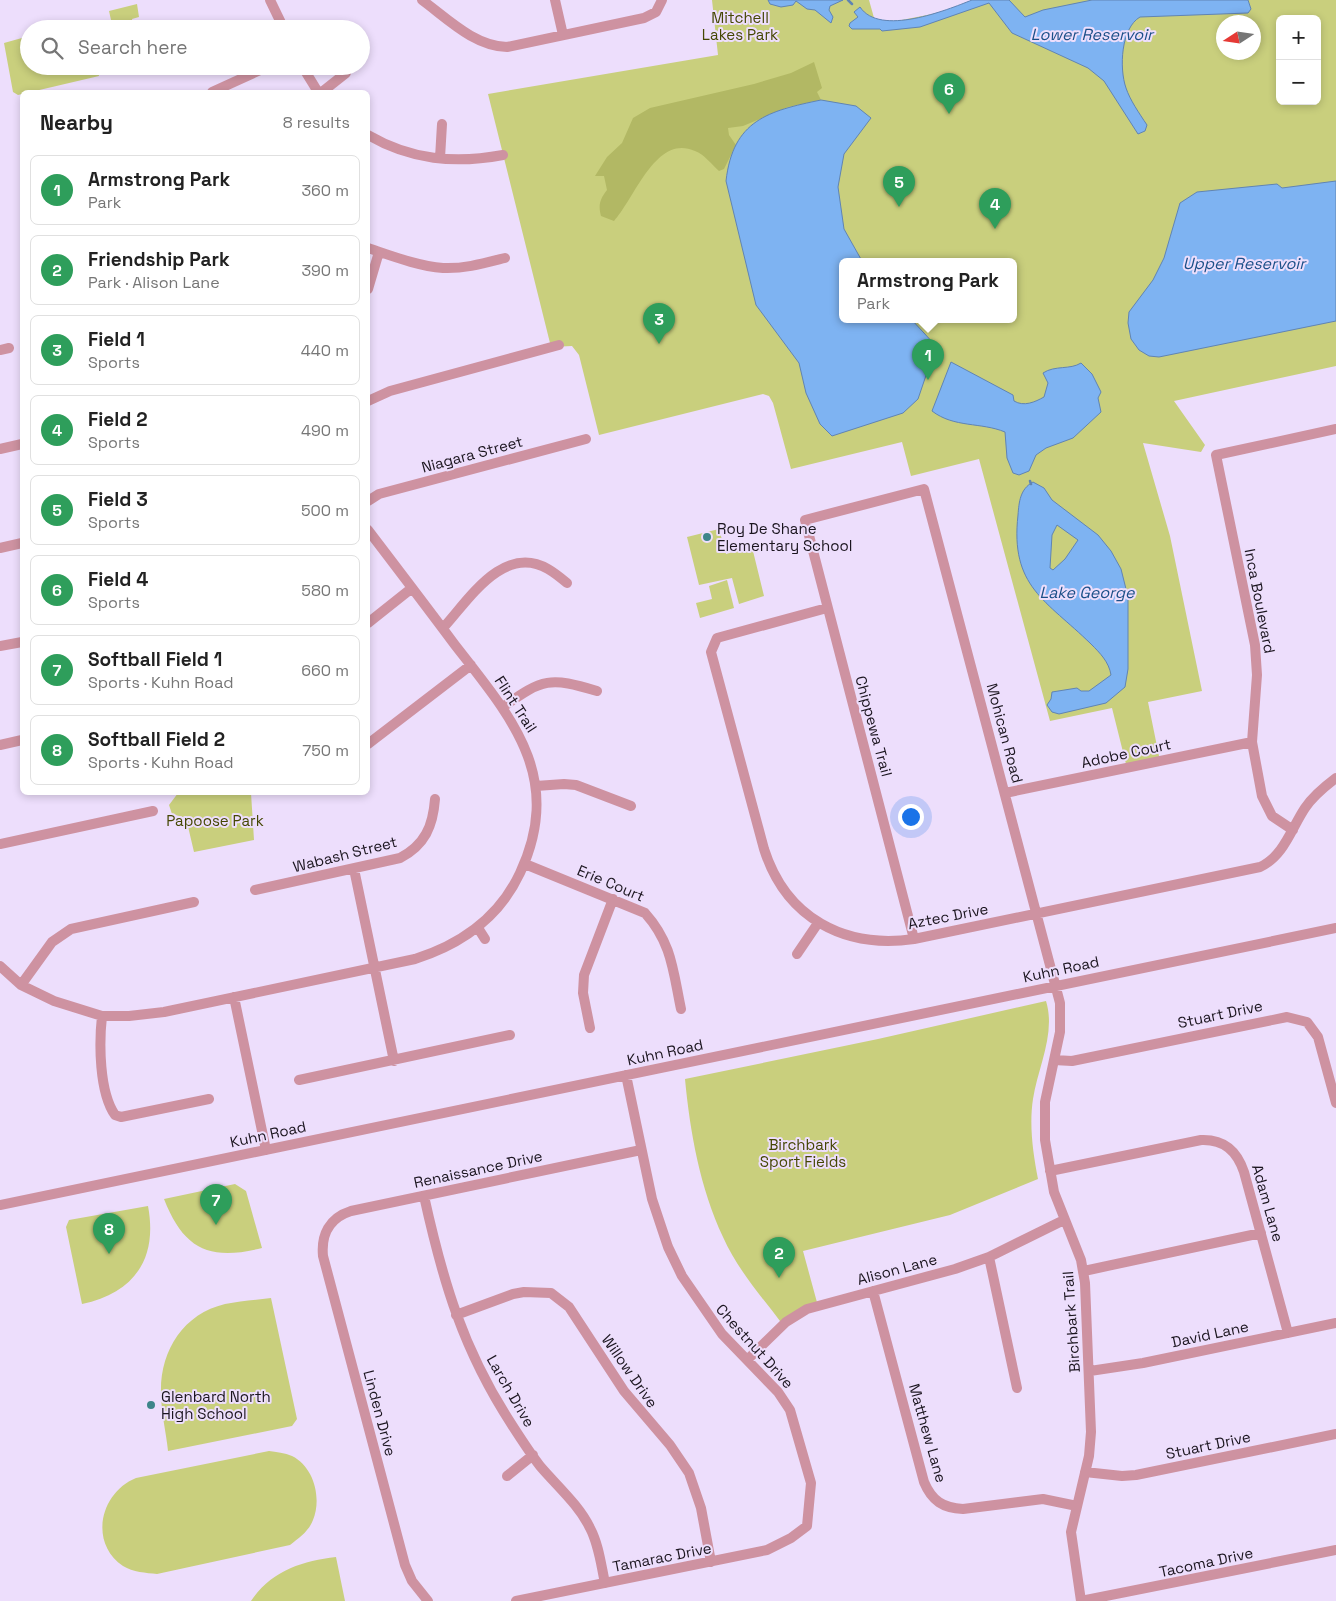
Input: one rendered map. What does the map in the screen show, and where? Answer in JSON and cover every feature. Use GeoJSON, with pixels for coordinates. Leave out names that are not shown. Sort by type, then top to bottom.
{"type":"FeatureCollection","features":[{"type":"Feature","properties":{"kind":"street"},"geometry":{"type":"LineString","coordinates":[[270,0],[280,20]]}},
{"type":"Feature","properties":{"kind":"street"},"geometry":{"type":"LineString","coordinates":[[422,0],[436,4],[481,43],[507,47],[644,18],[656,12],[661,4]]}},
{"type":"Feature","properties":{"kind":"street"},"geometry":{"type":"LineString","coordinates":[[555,0],[563,35]]}},
{"type":"Feature","properties":{"kind":"street"},"geometry":{"type":"LineString","coordinates":[[216,90],[249,75]]}},
{"type":"Feature","properties":{"kind":"street"},"geometry":{"type":"LineString","coordinates":[[308,75],[317,90]]}},
{"type":"Feature","properties":{"kind":"street"},"geometry":{"type":"LineString","coordinates":[[325,90],[343,75]]}},
{"type":"Feature","properties":{"kind":"street"},"geometry":{"type":"LineString","coordinates":[[440,158],[442,124]]}},
{"type":"Feature","properties":{"kind":"street"},"geometry":{"type":"LineString","coordinates":[[370,136],[386,145],[410,154],[476,160],[503,155]]}},
{"type":"Feature","properties":{"kind":"street"},"geometry":{"type":"LineString","coordinates":[[370,249],[443,268],[468,267],[505,258]]}},
{"type":"Feature","properties":{"kind":"street"},"geometry":{"type":"LineString","coordinates":[[370,282],[379,252]]}},
{"type":"Feature","properties":{"kind":"street"},"geometry":{"type":"LineString","coordinates":[[370,400],[390,391],[559,345]]}},
{"type":"Feature","properties":{"kind":"street","name":"Inca Boulevard"},"geometry":{"type":"LineString","coordinates":[[1292,830],[1272,816],[1263,802],[1252,742],[1257,675],[1255,645],[1216,455],[1336,429]]}},
{"type":"Feature","properties":{"kind":"street","name":"Niagara Street"},"geometry":{"type":"LineString","coordinates":[[370,500],[379,494],[586,439]]}},
{"type":"Feature","properties":{"kind":"street"},"geometry":{"type":"LineString","coordinates":[[0,449],[20,444]]}},
{"type":"Feature","properties":{"kind":"street","name":"Mohican Road"},"geometry":{"type":"LineString","coordinates":[[805,520],[924,489],[1056,985]]}},
{"type":"Feature","properties":{"kind":"street","name":"Chippewa Trail"},"geometry":{"type":"LineString","coordinates":[[805,520],[914,938]]}},
{"type":"Feature","properties":{"kind":"street","name":"Flint Trail"},"geometry":{"type":"LineString","coordinates":[[0,966],[21,984],[54,1001],[102,1016],[149,1014],[375,968],[436,952],[478,928],[504,902],[525,864],[534,829],[536,786],[524,742],[503,707],[370,533]]}},
{"type":"Feature","properties":{"kind":"street"},"geometry":{"type":"LineString","coordinates":[[0,548],[20,543]]}},
{"type":"Feature","properties":{"kind":"street"},"geometry":{"type":"LineString","coordinates":[[443,628],[484,581],[506,566],[524,563],[541,566],[567,583]]}},
{"type":"Feature","properties":{"kind":"street"},"geometry":{"type":"LineString","coordinates":[[370,621],[412,588]]}},
{"type":"Feature","properties":{"kind":"street","name":"Aztec Drive"},"geometry":{"type":"LineString","coordinates":[[827,608],[716,638],[711,652],[768,862],[786,893],[818,922],[847,935],[870,941],[891,942],[1260,866],[1272,861],[1315,796],[1336,778]]}},
{"type":"Feature","properties":{"kind":"street"},"geometry":{"type":"LineString","coordinates":[[0,646],[20,642]]}},
{"type":"Feature","properties":{"kind":"street"},"geometry":{"type":"LineString","coordinates":[[370,742],[471,665]]}},
{"type":"Feature","properties":{"kind":"street"},"geometry":{"type":"LineString","coordinates":[[503,707],[534,686],[547,682],[567,682],[597,691]]}},
{"type":"Feature","properties":{"kind":"street"},"geometry":{"type":"LineString","coordinates":[[0,745],[20,740]]}},
{"type":"Feature","properties":{"kind":"street","name":"Adobe Court"},"geometry":{"type":"LineString","coordinates":[[1005,793],[1252,742]]}},
{"type":"Feature","properties":{"kind":"street"},"geometry":{"type":"LineString","coordinates":[[536,786],[576,785],[632,806]]}},
{"type":"Feature","properties":{"kind":"street","name":"Wabash Street"},"geometry":{"type":"LineString","coordinates":[[256,890],[389,862],[413,850],[420,844],[430,827],[435,799]]}},
{"type":"Feature","properties":{"kind":"street"},"geometry":{"type":"LineString","coordinates":[[0,844],[153,811]]}},
{"type":"Feature","properties":{"kind":"street","name":"Erie Court"},"geometry":{"type":"LineString","coordinates":[[525,864],[645,913],[658,928],[669,952],[681,1009]]}},
{"type":"Feature","properties":{"kind":"street"},"geometry":{"type":"LineString","coordinates":[[354,869],[394,1061]]}},
{"type":"Feature","properties":{"kind":"street"},"geometry":{"type":"LineString","coordinates":[[590,1028],[583,993],[584,975],[613,899]]}},
{"type":"Feature","properties":{"kind":"street"},"geometry":{"type":"LineString","coordinates":[[21,984],[52,942],[71,929],[194,902]]}},
{"type":"Feature","properties":{"kind":"street"},"geometry":{"type":"LineString","coordinates":[[797,954],[818,922]]}},
{"type":"Feature","properties":{"kind":"street"},"geometry":{"type":"LineString","coordinates":[[478,928],[485,939]]}},
{"type":"Feature","properties":{"kind":"street","name":"Kuhn Road"},"geometry":{"type":"LineString","coordinates":[[0,1205],[1336,928]]}},
{"type":"Feature","properties":{"kind":"street","name":"Birchbark Trail"},"geometry":{"type":"LineString","coordinates":[[1056,985],[1061,1019],[1047,1089],[1044,1116],[1050,1172],[1064,1220],[1084,1271],[1090,1371],[1091,1432],[1085,1472],[1072,1525],[1071,1540],[1081,1601]]}},
{"type":"Feature","properties":{"kind":"street"},"geometry":{"type":"LineString","coordinates":[[234,998],[266,1150]]}},
{"type":"Feature","properties":{"kind":"street"},"geometry":{"type":"LineString","coordinates":[[102,1016],[99,1052],[113,1118],[209,1099]]}},
{"type":"Feature","properties":{"kind":"street","name":"Stuart Drive"},"geometry":{"type":"LineString","coordinates":[[1054,1060],[1072,1061],[1288,1017],[1307,1022],[1318,1037],[1336,1103]]}},
{"type":"Feature","properties":{"kind":"street"},"geometry":{"type":"LineString","coordinates":[[298,1080],[510,1035]]}},
{"type":"Feature","properties":{"kind":"street","name":"Chestnut Drive"},"geometry":{"type":"LineString","coordinates":[[626,1075],[641,1150],[660,1227],[682,1276],[708,1317],[778,1392],[790,1410],[811,1483],[807,1526]]}},
{"type":"Feature","properties":{"kind":"street","name":"Adam Lane"},"geometry":{"type":"LineString","coordinates":[[1050,1172],[1201,1140],[1215,1140],[1233,1150],[1242,1164],[1288,1333]]}},
{"type":"Feature","properties":{"kind":"street","name":"Renaissance Drive"},"geometry":{"type":"LineString","coordinates":[[327,1227],[346,1213],[641,1150]]}},
{"type":"Feature","properties":{"kind":"street","name":"Larch Drive"},"geometry":{"type":"LineString","coordinates":[[424,1196],[444,1281],[456,1315],[486,1382],[533,1455],[590,1528],[605,1583]]}},
{"type":"Feature","properties":{"kind":"street","name":"Alison Lane"},"geometry":{"type":"LineString","coordinates":[[747,1360],[786,1322],[807,1310],[955,1269],[989,1257],[1064,1220]]}},
{"type":"Feature","properties":{"kind":"street","name":"Linden Drive"},"geometry":{"type":"LineString","coordinates":[[327,1227],[323,1242],[323,1256],[405,1565],[412,1580],[428,1601]]}},
{"type":"Feature","properties":{"kind":"street"},"geometry":{"type":"LineString","coordinates":[[1084,1271],[1261,1233]]}},
{"type":"Feature","properties":{"kind":"street"},"geometry":{"type":"LineString","coordinates":[[989,1257],[1017,1388]]}},
{"type":"Feature","properties":{"kind":"street","name":"Matthew Lane"},"geometry":{"type":"LineString","coordinates":[[873,1291],[924,1482],[934,1501],[954,1509],[1043,1499],[1077,1506]]}},
{"type":"Feature","properties":{"kind":"street","name":"Willow Drive"},"geometry":{"type":"LineString","coordinates":[[456,1315],[513,1294],[524,1292],[552,1293],[569,1308],[624,1392],[670,1445],[689,1473],[701,1508],[711,1562]]}},
{"type":"Feature","properties":{"kind":"street","name":"David Lane"},"geometry":{"type":"LineString","coordinates":[[1090,1371],[1143,1363],[1336,1323]]}},
{"type":"Feature","properties":{"kind":"street","name":"Stuart Drive"},"geometry":{"type":"LineString","coordinates":[[1085,1472],[1122,1476],[1136,1475],[1336,1434]]}},
{"type":"Feature","properties":{"kind":"street"},"geometry":{"type":"LineString","coordinates":[[507,1476],[533,1455]]}},
{"type":"Feature","properties":{"kind":"street","name":"Tamarac Drive"},"geometry":{"type":"LineString","coordinates":[[521,1601],[767,1550],[791,1538],[807,1526]]}},
{"type":"Feature","properties":{"kind":"street","name":"Tacoma Drive"},"geometry":{"type":"LineString","coordinates":[[1081,1601],[1336,1550]]}},
{"type":"Feature","properties":{"kind":"green space","name":"Mitchell Lakes Park"},"geometry":{"type":"Polygon","coordinates":[[[712,0],[869,0],[876,25],[1004,0],[1336,0],[1336,366],[1174,401],[1205,445],[1201,452],[1143,443],[1170,536],[1202,691],[1148,702],[1160,761],[1127,768],[1112,708],[1050,721],[979,459],[911,476],[902,442],[791,469],[773,403],[769,396],[763,394],[599,435],[579,355],[572,346],[551,347],[488,94],[718,55],[712,0]]]}},
{"type":"Feature","properties":{"kind":"green space"},"geometry":{"type":"Polygon","coordinates":[[[137,4],[139,17],[132,20],[111,20],[109,11],[137,4]]]}},
{"type":"Feature","properties":{"kind":"green space"},"geometry":{"type":"Polygon","coordinates":[[[20,39],[20,75],[99,76],[39,90],[20,90],[20,95],[18,95],[13,92],[4,43],[20,39]]]}},
{"type":"Feature","properties":{"kind":"green space"},"geometry":{"type":"Polygon","coordinates":[[[814,62],[822,88],[817,92],[821,100],[788,107],[743,126],[728,128],[729,135],[736,145],[724,169],[719,171],[698,152],[681,148],[669,151],[658,159],[648,171],[614,221],[601,216],[600,202],[607,190],[604,176],[595,176],[607,157],[622,143],[633,118],[650,108],[754,84],[791,73],[814,62]]]}},
{"type":"Feature","properties":{"kind":"green space"},"geometry":{"type":"Polygon","coordinates":[[[719,529],[726,554],[752,547],[764,596],[739,604],[732,578],[699,585],[687,537],[719,529]]]}},
{"type":"Feature","properties":{"kind":"green space"},"geometry":{"type":"Polygon","coordinates":[[[727,580],[734,608],[700,618],[696,603],[712,599],[709,586],[727,580]]]}},
{"type":"Feature","properties":{"kind":"green space","name":"Papoose Park"},"geometry":{"type":"Polygon","coordinates":[[[176,795],[251,795],[254,840],[194,852],[186,818],[172,814],[169,805],[176,795]]]}},
{"type":"Feature","properties":{"kind":"green space","name":"Birchbark Sport Fields"},"geometry":{"type":"Polygon","coordinates":[[[1046,1001],[1049,1013],[1048,1038],[1035,1087],[1031,1119],[1038,1179],[950,1215],[803,1251],[818,1306],[783,1325],[735,1260],[715,1218],[697,1160],[685,1079],[878,1039],[1046,1001]]]}},
{"type":"Feature","properties":{"kind":"green space"},"geometry":{"type":"Polygon","coordinates":[[[235,1184],[246,1191],[262,1248],[228,1253],[213,1252],[201,1247],[180,1230],[164,1199],[235,1184]]]}},
{"type":"Feature","properties":{"kind":"green space"},"geometry":{"type":"Polygon","coordinates":[[[148,1206],[149,1242],[145,1257],[138,1271],[116,1292],[82,1304],[66,1227],[69,1220],[148,1206]]]}},
{"type":"Feature","properties":{"kind":"green space"},"geometry":{"type":"Polygon","coordinates":[[[271,1298],[297,1419],[292,1426],[168,1451],[162,1407],[162,1378],[170,1349],[177,1336],[197,1316],[210,1309],[225,1304],[271,1298]]]}},
{"type":"Feature","properties":{"kind":"green space"},"geometry":{"type":"Polygon","coordinates":[[[269,1451],[289,1455],[300,1461],[311,1475],[314,1484],[317,1502],[313,1520],[306,1531],[290,1545],[157,1574],[127,1568],[112,1556],[105,1544],[103,1518],[114,1494],[124,1485],[136,1478],[269,1451]]]}},
{"type":"Feature","properties":{"kind":"green space"},"geometry":{"type":"Polygon","coordinates":[[[336,1557],[345,1601],[251,1601],[268,1582],[288,1569],[311,1561],[336,1557]]]}},
{"type":"Feature","properties":{"kind":"water"},"geometry":{"type":"Polygon","coordinates":[[[768,0],[843,0],[830,6],[829,10],[833,17],[831,23],[815,10],[807,9],[796,1],[793,5],[781,7],[770,4],[768,0]]]}},
{"type":"Feature","properties":{"kind":"water","name":"Lower Reservoir"},"geometry":{"type":"Polygon","coordinates":[[[972,0],[1009,0],[1025,17],[1043,10],[1092,0],[1248,0],[1251,9],[1248,13],[1140,17],[1134,22],[1125,39],[1122,60],[1124,80],[1128,93],[1147,125],[1145,131],[1138,134],[1104,81],[1088,68],[1012,33],[989,3],[920,27],[882,31],[880,29],[852,29],[849,26],[858,17],[854,12],[860,7],[870,16],[882,20],[898,21],[931,15],[972,0]]]}},
{"type":"Feature","properties":{"kind":"water"},"geometry":{"type":"Polygon","coordinates":[[[821,100],[856,106],[871,118],[844,154],[838,187],[844,229],[860,258],[839,258],[839,323],[915,323],[936,346],[918,399],[903,413],[832,436],[820,424],[806,393],[799,363],[756,305],[726,181],[730,160],[736,144],[745,131],[769,114],[821,100]]]}},
{"type":"Feature","properties":{"kind":"water","name":"Upper Reservoir"},"geometry":{"type":"Polygon","coordinates":[[[1336,181],[1336,321],[1159,357],[1149,356],[1139,350],[1131,339],[1128,323],[1129,312],[1153,280],[1164,258],[1180,203],[1197,192],[1277,184],[1282,188],[1336,181]]]}},
{"type":"Feature","properties":{"kind":"water"},"geometry":{"type":"Polygon","coordinates":[[[951,362],[1013,395],[1014,401],[1022,404],[1044,397],[1048,383],[1043,373],[1052,369],[1081,363],[1092,374],[1101,392],[1098,398],[1101,412],[1073,438],[1046,448],[1036,455],[1029,471],[1019,475],[1013,473],[1007,458],[1005,432],[949,420],[932,411],[951,362]]]}},
{"type":"Feature","properties":{"kind":"water","name":"Lake George"},"geometry":{"type":"Polygon","coordinates":[[[1033,482],[1044,488],[1052,500],[1098,535],[1111,551],[1121,569],[1128,597],[1128,669],[1125,687],[1106,703],[1059,714],[1052,712],[1047,705],[1051,699],[1052,692],[1077,688],[1081,691],[1089,691],[1111,675],[1101,654],[1046,603],[1026,576],[1020,559],[1017,539],[1020,501],[1025,488],[1033,482]],[[1057,525],[1052,535],[1050,568],[1053,570],[1065,559],[1078,540],[1057,525]]]}},
{"type":"Feature","properties":{"kind":"waterway"},"geometry":{"type":"LineString","coordinates":[[848,0],[852,4]]}},
{"type":"Feature","properties":{"kind":"place","name":"Field 4"},"geometry":{"type":"Point","coordinates":[949,114]}},
{"type":"Feature","properties":{"kind":"place","name":"Field 3"},"geometry":{"type":"Point","coordinates":[899,207]}},
{"type":"Feature","properties":{"kind":"place","name":"Field 2"},"geometry":{"type":"Point","coordinates":[995,229]}},
{"type":"Feature","properties":{"kind":"place","name":"Field 1"},"geometry":{"type":"Point","coordinates":[659,344]}},
{"type":"Feature","properties":{"kind":"place","name":"Armstrong Park"},"geometry":{"type":"Point","coordinates":[928,380]}},
{"type":"Feature","properties":{"kind":"place","name":"Roy De Shane Elementary School"},"geometry":{"type":"Point","coordinates":[707,537]}},
{"type":"Feature","properties":{"kind":"place","name":"Softball Field 1"},"geometry":{"type":"Point","coordinates":[216,1225]}},
{"type":"Feature","properties":{"kind":"place","name":"Softball Field 2"},"geometry":{"type":"Point","coordinates":[109,1254]}},
{"type":"Feature","properties":{"kind":"place","name":"Friendship Park"},"geometry":{"type":"Point","coordinates":[779,1278]}},
{"type":"Feature","properties":{"kind":"place","name":"Glenbard North High School"},"geometry":{"type":"Point","coordinates":[151,1405]}}]}
